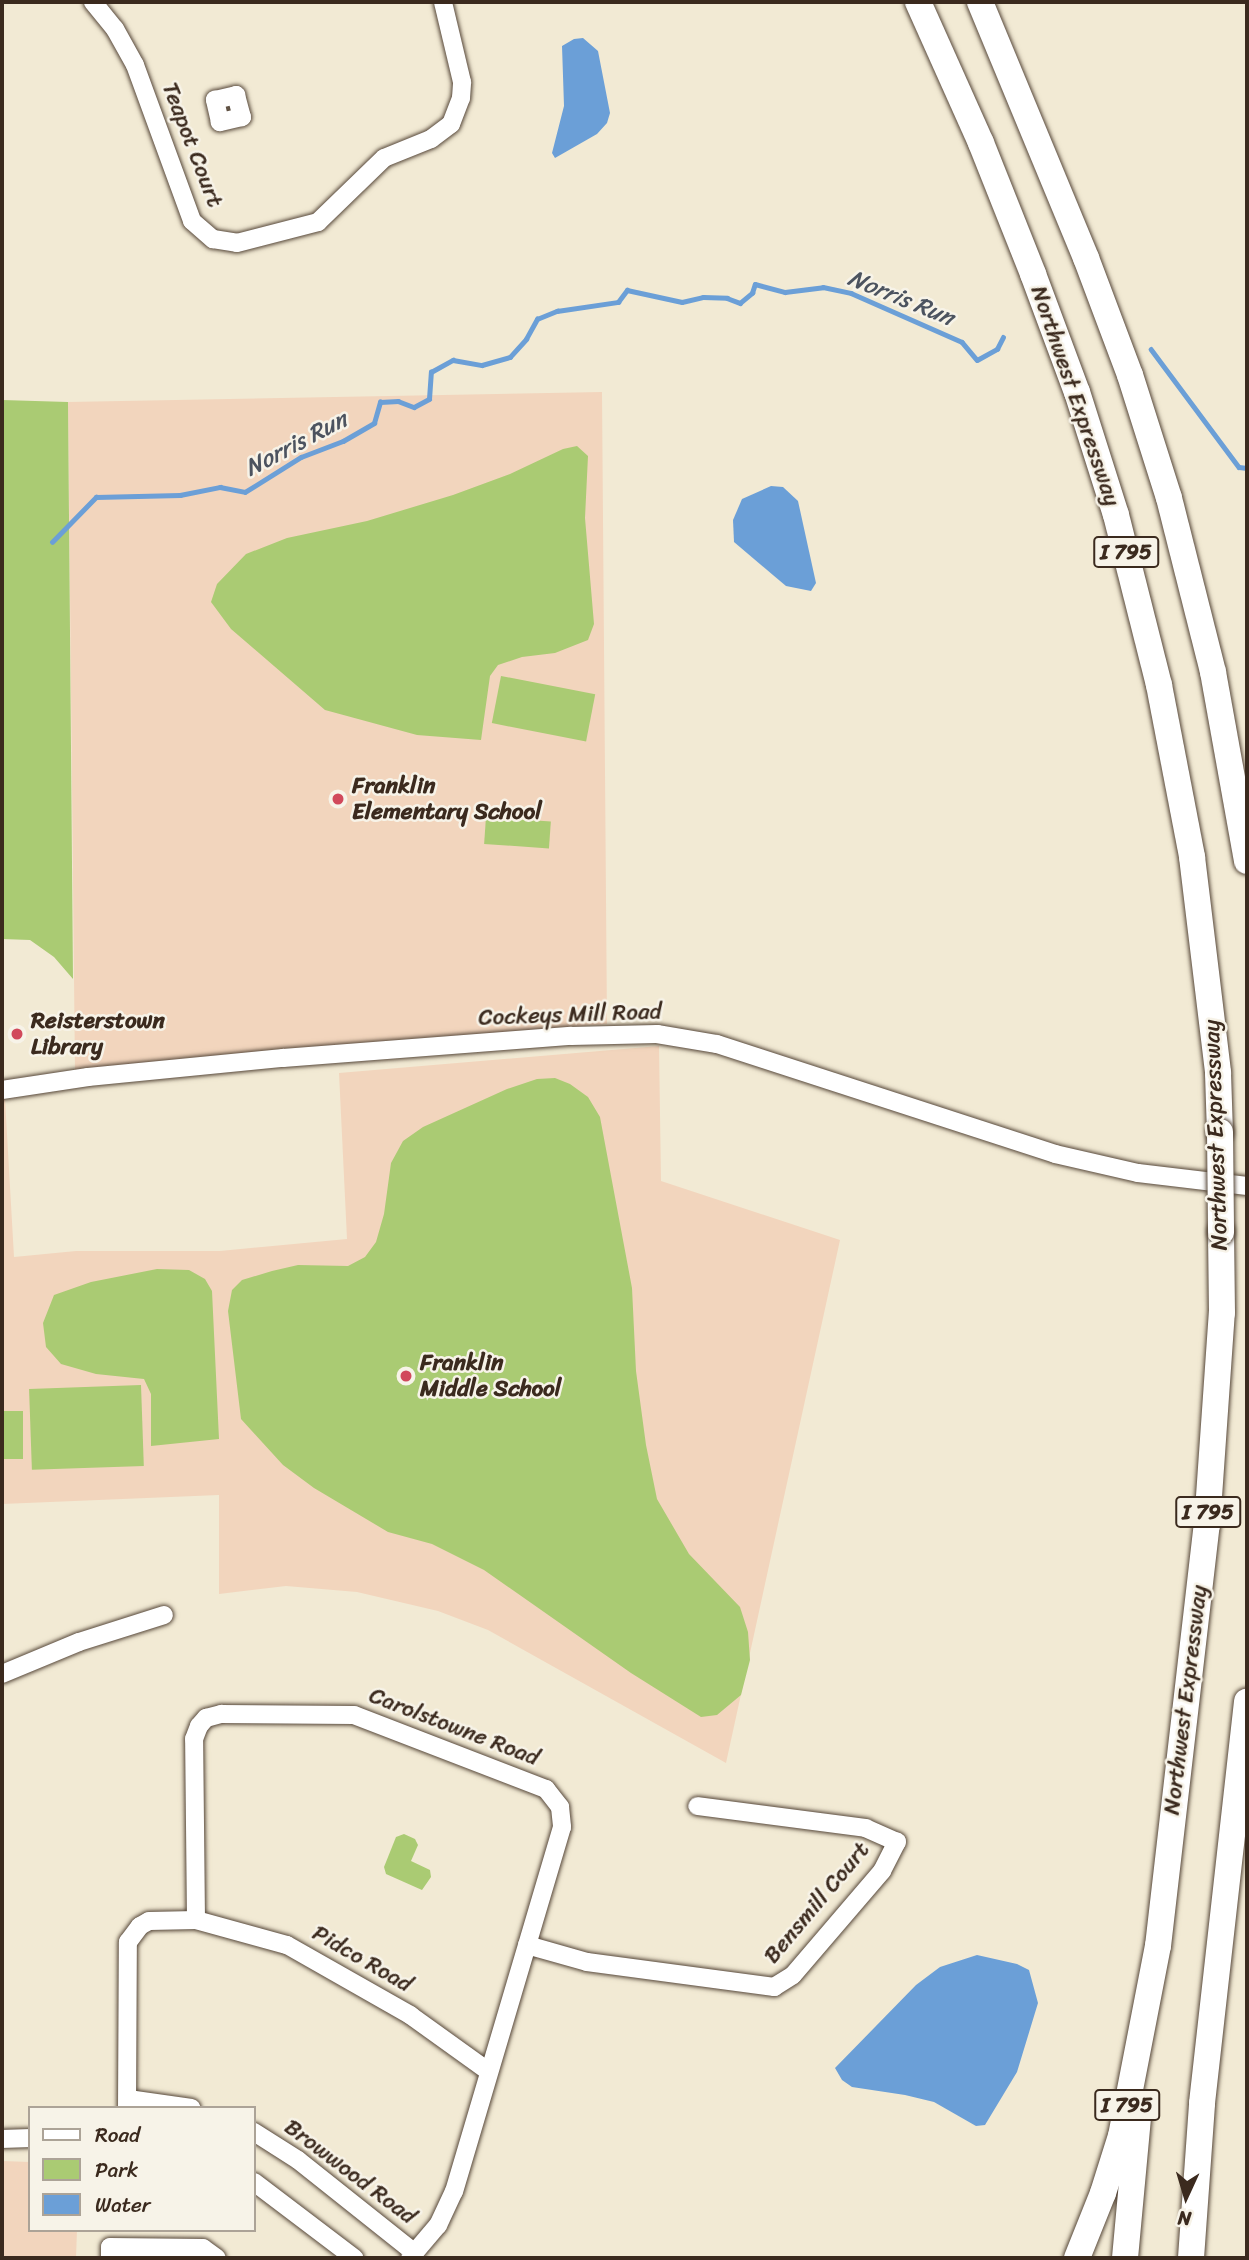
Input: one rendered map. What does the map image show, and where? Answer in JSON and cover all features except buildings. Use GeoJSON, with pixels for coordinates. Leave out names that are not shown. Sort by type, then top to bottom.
{"type":"FeatureCollection","features":[{"type":"Feature","properties":{"kind":"highway","name":"Northwest Expressway"},"geometry":{"type":"LineString","coordinates":[[918,2],[981,143],[1029,262],[1077,392],[1119,528],[1159,685],[1192,857],[1218,1073],[1222,1313],[1207,1525],[1158,1946],[1121,2136],[1103,2193],[1077,2258]]}},
{"type":"Feature","properties":{"kind":"highway","name":"I 795"},"geometry":{"type":"LineString","coordinates":[[980,2],[1086,258],[1130,375],[1169,498],[1213,672],[1247,861]]}},
{"type":"Feature","properties":{"kind":"highway"},"geometry":{"type":"LineString","coordinates":[[1191,2258],[1202,2103],[1247,1702]]}},
{"type":"Feature","properties":{"kind":"highway"},"geometry":{"type":"LineString","coordinates":[[1125,2258],[1158,1946]]}},
{"type":"Feature","properties":{"kind":"highway"},"geometry":{"type":"LineString","coordinates":[[1175,2258],[1202,2103]]}},
{"type":"Feature","properties":{"kind":"street","name":"Teapot Court"},"geometry":{"type":"LineString","coordinates":[[97,3],[126,46],[135,65],[192,221],[213,239],[237,243],[318,222],[384,158],[431,139],[451,124],[461,98],[462,82],[443,2]]}},
{"type":"Feature","properties":{"kind":"street","name":"Cockeys Mill Road"},"geometry":{"type":"LineString","coordinates":[[2,1090],[88,1077],[256,1060],[571,1036],[657,1034],[717,1044],[1068,1157],[1138,1172],[1247,1186]]}},
{"type":"Feature","properties":{"kind":"street"},"geometry":{"type":"LineString","coordinates":[[2,1674],[79,1642],[164,1615]]}},
{"type":"Feature","properties":{"kind":"street","name":"Carolstowne Road"},"geometry":{"type":"LineString","coordinates":[[196,1920],[194,1740],[199,1726],[206,1718],[220,1714],[343,1713],[368,1718],[546,1789],[554,1797],[560,1807],[562,1827],[448,2207],[413,2256]]}},
{"type":"Feature","properties":{"kind":"street","name":"Bensmill Court"},"geometry":{"type":"LineString","coordinates":[[527,1945],[587,1962],[774,1987],[793,1975],[882,1871],[897,1842],[866,1828],[698,1806]]}},
{"type":"Feature","properties":{"kind":"street"},"geometry":{"type":"LineString","coordinates":[[165,2106],[127,2103],[128,1942],[140,1926],[149,1921],[196,1920]]}},
{"type":"Feature","properties":{"kind":"street","name":"Pidco Road"},"geometry":{"type":"LineString","coordinates":[[196,1920],[287,1945],[410,2015],[488,2071]]}},
{"type":"Feature","properties":{"kind":"street","name":"Browwood Road"},"geometry":{"type":"LineString","coordinates":[[256,2133],[298,2160],[413,2256]]}},
{"type":"Feature","properties":{"kind":"street"},"geometry":{"type":"LineString","coordinates":[[2,2139],[28,2138]]}},
{"type":"Feature","properties":{"kind":"street"},"geometry":{"type":"LineString","coordinates":[[256,2184],[354,2258]]}},
{"type":"Feature","properties":{"kind":"street"},"geometry":{"type":"LineString","coordinates":[[110,2258],[110,2247],[203,2248],[217,2258]]}},
{"type":"Feature","properties":{"kind":"shaded area","name":"Franklin Elementary School"},"geometry":{"type":"Polygon","coordinates":[[[602,392],[607,1024],[233,1054],[75,1073],[68,402],[602,392]]]}},
{"type":"Feature","properties":{"kind":"shaded area","name":"Franklin Middle School"},"geometry":{"type":"Polygon","coordinates":[[[659,1046],[661,1181],[840,1240],[726,1763],[488,1630],[438,1611],[357,1592],[286,1586],[219,1594],[219,1495],[2,1504],[2,1100],[5,1099],[14,1257],[76,1251],[220,1251],[347,1239],[339,1073],[659,1046]]]}},
{"type":"Feature","properties":{"kind":"shaded area"},"geometry":{"type":"Polygon","coordinates":[[[2,2161],[28,2162],[28,2232],[77,2232],[76,2258],[2,2258],[2,2161]]]}},
{"type":"Feature","properties":{"kind":"green space"},"geometry":{"type":"Polygon","coordinates":[[[2,400],[68,402],[73,979],[54,957],[30,940],[2,939],[2,400]]]}},
{"type":"Feature","properties":{"kind":"green space"},"geometry":{"type":"Polygon","coordinates":[[[577,446],[588,456],[585,518],[594,624],[588,640],[555,653],[522,657],[498,665],[490,676],[481,740],[417,735],[325,710],[231,629],[211,602],[217,584],[246,554],[287,538],[367,521],[453,495],[510,474],[563,449],[577,446]]]}},
{"type":"Feature","properties":{"kind":"green space"},"geometry":{"type":"Polygon","coordinates":[[[501,676],[595,694],[586,741],[492,723],[501,676]]]}},
{"type":"Feature","properties":{"kind":"green space"},"geometry":{"type":"Polygon","coordinates":[[[486,817],[551,822],[549,848],[484,844],[486,817]]]}},
{"type":"Feature","properties":{"kind":"green space"},"geometry":{"type":"Polygon","coordinates":[[[555,1078],[570,1084],[588,1097],[600,1117],[632,1288],[636,1371],[646,1445],[657,1499],[689,1554],[740,1607],[748,1632],[750,1660],[741,1695],[717,1715],[701,1717],[631,1673],[484,1570],[432,1544],[388,1532],[314,1488],[283,1465],[241,1419],[228,1311],[232,1290],[242,1280],[272,1271],[298,1265],[348,1266],[365,1257],[376,1242],[384,1214],[391,1163],[403,1141],[423,1127],[507,1089],[537,1079],[555,1078]]]}},
{"type":"Feature","properties":{"kind":"green space"},"geometry":{"type":"Polygon","coordinates":[[[157,1269],[189,1270],[205,1279],[212,1291],[219,1439],[151,1446],[151,1394],[144,1379],[96,1374],[61,1364],[46,1347],[43,1323],[54,1295],[91,1282],[157,1269]]]}},
{"type":"Feature","properties":{"kind":"green space"},"geometry":{"type":"Polygon","coordinates":[[[141,1385],[144,1466],[32,1470],[29,1389],[141,1385]]]}},
{"type":"Feature","properties":{"kind":"green space"},"geometry":{"type":"Polygon","coordinates":[[[2,1411],[23,1411],[23,1459],[2,1459],[2,1411]]]}},
{"type":"Feature","properties":{"kind":"green space"},"geometry":{"type":"Polygon","coordinates":[[[404,1834],[415,1839],[418,1845],[411,1861],[430,1870],[431,1877],[422,1890],[386,1874],[384,1867],[396,1837],[404,1834]]]}},
{"type":"Feature","properties":{"kind":"water"},"geometry":{"type":"Polygon","coordinates":[[[583,38],[598,51],[610,113],[607,123],[597,134],[555,158],[552,153],[564,106],[562,46],[574,39],[583,38]]]}},
{"type":"Feature","properties":{"kind":"water"},"geometry":{"type":"Polygon","coordinates":[[[771,486],[783,487],[798,501],[816,583],[811,591],[786,586],[734,542],[733,520],[742,499],[771,486]]]}},
{"type":"Feature","properties":{"kind":"water"},"geometry":{"type":"Polygon","coordinates":[[[977,1955],[1017,1964],[1029,1970],[1038,2003],[1017,2072],[985,2125],[976,2126],[934,2102],[852,2087],[842,2080],[835,2068],[916,1985],[940,1967],[977,1955]]]}},
{"type":"Feature","properties":{"kind":"waterway","name":"Norris Run"},"geometry":{"type":"LineString","coordinates":[[52,542],[96,497],[180,495],[220,487],[245,492],[301,457],[343,441],[374,423],[380,402],[398,401],[414,407],[429,399],[431,372],[453,360],[482,365],[510,357],[526,339],[537,319],[557,311],[618,302],[627,290],[682,302],[703,297],[727,298],[740,303],[752,293],[755,284],[785,292],[823,287],[851,293],[962,342],[977,360],[997,349],[1003,337]]}},
{"type":"Feature","properties":{"kind":"waterway"},"geometry":{"type":"LineString","coordinates":[[1151,349],[1239,467],[1247,468]]}},
{"type":"Feature","properties":{"kind":"place","name":"Franklin Elementary School"},"geometry":{"type":"Point","coordinates":[338,799]}},
{"type":"Feature","properties":{"kind":"place","name":"Reisterstown Library"},"geometry":{"type":"Point","coordinates":[17,1034]}},
{"type":"Feature","properties":{"kind":"place","name":"Franklin Middle School"},"geometry":{"type":"Point","coordinates":[406,1376]}}]}
